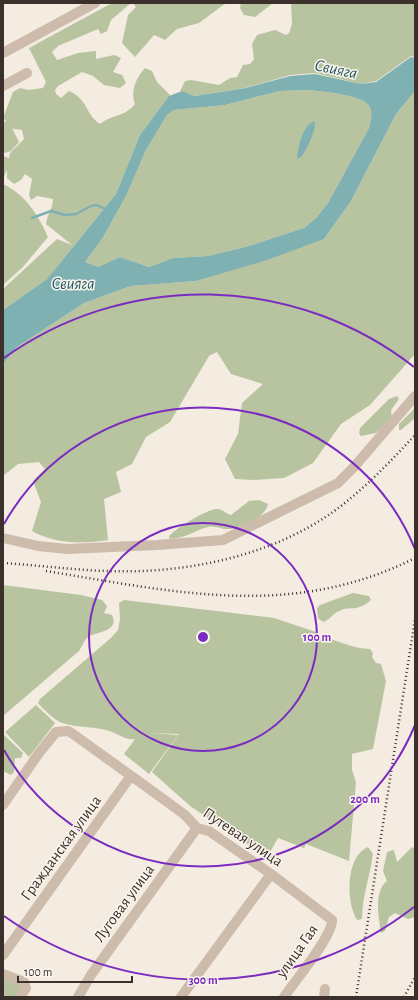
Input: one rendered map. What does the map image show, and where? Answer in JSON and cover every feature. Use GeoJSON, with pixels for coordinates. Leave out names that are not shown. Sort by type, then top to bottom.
{"type":"FeatureCollection","features":[{"type":"Feature","properties":{"kind":"street"},"geometry":{"type":"LineString","coordinates":[[3,54],[95,3]]}},
{"type":"Feature","properties":{"kind":"street"},"geometry":{"type":"LineString","coordinates":[[3,86],[27,73]]}},
{"type":"Feature","properties":{"kind":"street"},"geometry":{"type":"LineString","coordinates":[[3,538],[38,546],[67,549],[223,540],[338,483],[354,467],[415,396]]}},
{"type":"Feature","properties":{"kind":"street","name":"Путевая улица"},"geometry":{"type":"LineString","coordinates":[[3,805],[39,753],[56,732],[68,731],[130,777],[185,815],[197,828],[209,831],[271,874],[332,920]]}},
{"type":"Feature","properties":{"kind":"street","name":"Гражданская улица"},"geometry":{"type":"LineString","coordinates":[[3,955],[130,777]]}},
{"type":"Feature","properties":{"kind":"street","name":"Луговая улица"},"geometry":{"type":"LineString","coordinates":[[78,997],[96,968],[197,828]]}},
{"type":"Feature","properties":{"kind":"street"},"geometry":{"type":"LineString","coordinates":[[181,997],[271,874]]}},
{"type":"Feature","properties":{"kind":"street","name":"улица Гая"},"geometry":{"type":"LineString","coordinates":[[284,997],[330,932],[332,920]]}},
{"type":"Feature","properties":{"kind":"street"},"geometry":{"type":"LineString","coordinates":[[3,974],[27,979],[26,988],[20,997]]}},
{"type":"Feature","properties":{"kind":"green space"},"geometry":{"type":"Polygon","coordinates":[[[112,3],[131,3],[111,20],[107,31],[101,34],[98,29],[58,46],[52,52],[57,60],[78,53],[96,51],[96,59],[114,55],[121,58],[113,72],[122,75],[126,83],[120,88],[104,85],[93,76],[82,72],[58,86],[55,90],[56,94],[61,98],[69,91],[80,98],[91,115],[100,124],[110,118],[123,114],[135,104],[133,95],[135,85],[145,68],[152,71],[157,82],[170,95],[140,135],[116,194],[47,279],[3,310],[3,289],[57,239],[72,245],[46,224],[53,199],[37,196],[31,200],[29,195],[32,179],[25,174],[21,180],[14,184],[7,178],[7,170],[3,179],[3,156],[9,158],[10,153],[24,139],[22,130],[13,129],[11,126],[19,142],[11,151],[5,153],[3,150],[3,123],[6,121],[3,118],[13,92],[20,88],[28,90],[43,88],[46,82],[29,48],[112,3]]]}},
{"type":"Feature","properties":{"kind":"green space"},"geometry":{"type":"Polygon","coordinates":[[[133,3],[226,3],[199,23],[177,29],[165,40],[154,35],[135,57],[122,43],[128,15],[136,7],[133,3]]]}},
{"type":"Feature","properties":{"kind":"green space"},"geometry":{"type":"Polygon","coordinates":[[[241,3],[273,3],[255,17],[244,15],[240,8],[241,3]]]}},
{"type":"Feature","properties":{"kind":"green space"},"geometry":{"type":"Polygon","coordinates":[[[291,3],[415,3],[415,57],[411,56],[376,81],[361,84],[315,73],[290,75],[245,88],[194,96],[180,91],[185,81],[191,80],[219,85],[230,78],[237,77],[243,65],[250,64],[254,59],[252,44],[257,35],[275,30],[286,35],[289,33],[292,24],[291,3]]]}},
{"type":"Feature","properties":{"kind":"green space"},"geometry":{"type":"Polygon","coordinates":[[[307,90],[341,94],[359,99],[369,106],[371,117],[369,128],[328,203],[316,218],[304,228],[249,246],[208,256],[173,258],[149,267],[120,257],[98,267],[85,262],[102,239],[126,196],[146,150],[167,115],[174,110],[225,105],[280,91],[307,90]]]}},
{"type":"Feature","properties":{"kind":"green space"},"geometry":{"type":"Polygon","coordinates":[[[415,91],[415,354],[370,405],[341,424],[313,463],[284,478],[254,480],[235,479],[225,459],[238,434],[242,403],[263,384],[231,374],[217,352],[209,356],[170,422],[146,437],[132,464],[116,472],[121,492],[104,499],[108,540],[88,542],[59,541],[32,531],[41,502],[33,481],[45,469],[39,462],[18,464],[3,476],[3,364],[17,347],[84,303],[131,286],[196,281],[324,239],[351,201],[396,114],[415,91]]]}},
{"type":"Feature","properties":{"kind":"green space"},"geometry":{"type":"Polygon","coordinates":[[[3,184],[18,193],[30,206],[48,237],[23,267],[3,285],[3,184]]]}},
{"type":"Feature","properties":{"kind":"green space"},"geometry":{"type":"Polygon","coordinates":[[[397,396],[399,399],[391,410],[392,417],[376,433],[361,436],[359,433],[360,428],[389,399],[397,396]]]}},
{"type":"Feature","properties":{"kind":"green space"},"geometry":{"type":"Polygon","coordinates":[[[415,408],[415,418],[399,430],[399,424],[415,408]]]}},
{"type":"Feature","properties":{"kind":"green space"},"geometry":{"type":"Polygon","coordinates":[[[259,500],[268,504],[266,509],[258,518],[246,525],[229,529],[211,527],[186,536],[170,539],[169,537],[183,525],[207,512],[219,509],[231,515],[249,501],[259,500]]]}},
{"type":"Feature","properties":{"kind":"green space"},"geometry":{"type":"Polygon","coordinates":[[[3,585],[81,595],[102,600],[107,606],[104,613],[112,615],[114,621],[110,628],[88,637],[79,651],[3,716],[3,585]]]}},
{"type":"Feature","properties":{"kind":"green space"},"geometry":{"type":"Polygon","coordinates":[[[353,593],[369,596],[371,600],[358,608],[343,609],[323,622],[318,618],[317,608],[320,605],[353,593]]]}},
{"type":"Feature","properties":{"kind":"green space"},"geometry":{"type":"Polygon","coordinates":[[[124,600],[274,618],[316,632],[320,637],[363,649],[370,649],[373,653],[372,657],[376,663],[381,664],[386,681],[373,749],[352,754],[352,770],[356,782],[349,861],[306,844],[304,848],[278,838],[267,857],[190,806],[152,772],[179,734],[149,733],[178,735],[149,774],[124,754],[135,739],[125,738],[106,730],[62,723],[52,717],[38,703],[40,699],[112,637],[118,630],[120,619],[119,603],[124,600]]]}},
{"type":"Feature","properties":{"kind":"green space"},"geometry":{"type":"Polygon","coordinates":[[[36,705],[55,723],[29,757],[5,732],[36,705]]]}},
{"type":"Feature","properties":{"kind":"green space"},"geometry":{"type":"Polygon","coordinates":[[[3,734],[23,753],[21,758],[15,758],[14,772],[11,775],[3,771],[3,734]]]}},
{"type":"Feature","properties":{"kind":"green space"},"geometry":{"type":"Polygon","coordinates":[[[368,847],[373,854],[363,903],[362,919],[357,920],[353,912],[351,902],[350,880],[355,860],[360,852],[368,847]]]}},
{"type":"Feature","properties":{"kind":"green space"},"geometry":{"type":"Polygon","coordinates":[[[412,847],[415,849],[415,917],[408,919],[395,913],[389,917],[385,931],[381,933],[378,913],[378,898],[387,881],[383,871],[387,852],[394,850],[397,862],[412,847]]]}},
{"type":"Feature","properties":{"kind":"green space"},"geometry":{"type":"Polygon","coordinates":[[[3,977],[22,985],[17,997],[3,997],[3,977]]]}},
{"type":"Feature","properties":{"kind":"water","name":"Свияга"},"geometry":{"type":"Polygon","coordinates":[[[411,57],[415,58],[415,91],[396,114],[351,201],[324,239],[264,261],[196,281],[131,286],[84,303],[17,347],[3,364],[3,310],[47,279],[116,194],[140,135],[169,96],[182,91],[194,96],[246,88],[290,76],[315,74],[361,84],[376,82],[411,57]],[[307,90],[280,91],[225,105],[174,110],[167,115],[146,150],[126,196],[102,239],[85,262],[98,267],[120,257],[149,267],[173,258],[208,256],[249,246],[304,228],[316,218],[328,203],[369,128],[371,117],[369,106],[359,99],[341,94],[307,90]]]}},
{"type":"Feature","properties":{"kind":"water","name":"Свияга"},"geometry":{"type":"Polygon","coordinates":[[[314,121],[315,124],[311,139],[301,157],[297,159],[298,148],[304,132],[306,128],[314,121]]]}},
{"type":"Feature","properties":{"kind":"waterway"},"geometry":{"type":"LineString","coordinates":[[32,218],[51,211],[65,215],[76,214],[91,206],[97,205],[107,210]]}},
{"type":"Feature","properties":{"kind":"railway"},"geometry":{"type":"LineString","coordinates":[[3,563],[90,570],[142,571],[195,566],[247,554],[296,534],[341,506],[380,472],[415,435]]}},
{"type":"Feature","properties":{"kind":"railway"},"geometry":{"type":"LineString","coordinates":[[46,571],[141,587],[187,592],[233,596],[278,595],[324,589],[369,577],[415,558]]}},
{"type":"Feature","properties":{"kind":"railway"},"geometry":{"type":"LineString","coordinates":[[356,997],[415,619]]}},
{"type":"Feature","properties":{"kind":"railway"},"geometry":{"type":"LineString","coordinates":[[404,997],[415,977]]}}]}
